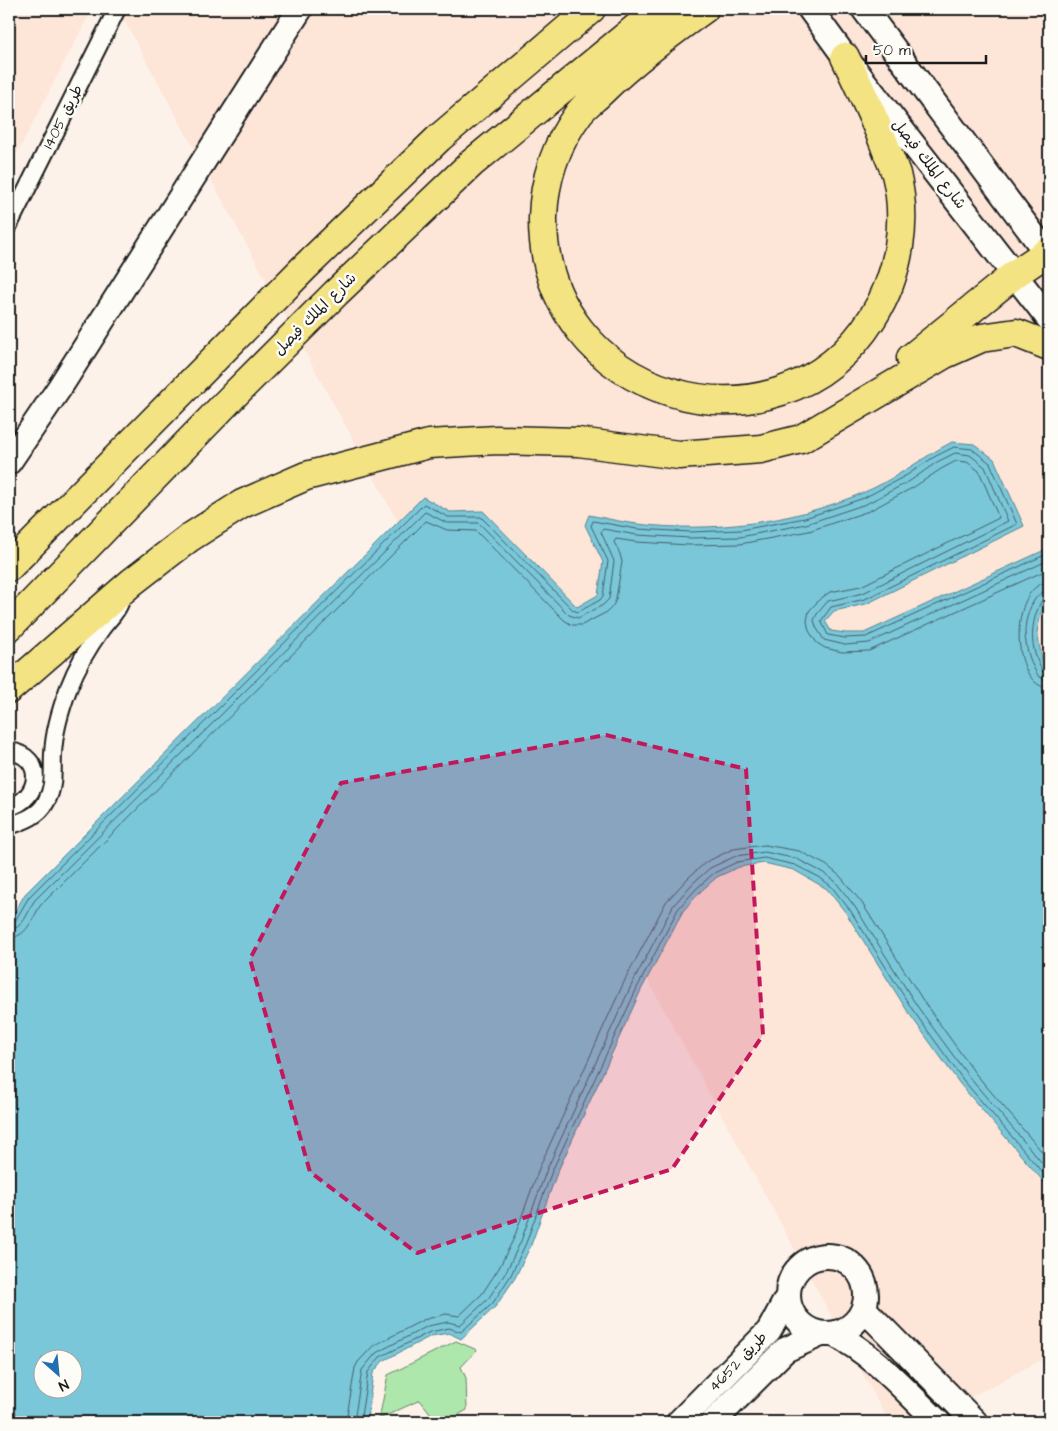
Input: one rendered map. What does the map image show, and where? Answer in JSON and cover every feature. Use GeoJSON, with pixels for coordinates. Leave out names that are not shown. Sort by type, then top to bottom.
{"type":"FeatureCollection","features":[{"type":"Feature","properties":{"kind":"highway"},"geometry":{"type":"LineString","coordinates":[[9,567],[304,268],[432,144],[591,9]]}},
{"type":"Feature","properties":{"kind":"highway"},"geometry":{"type":"LineString","coordinates":[[704,9],[651,26],[612,80],[580,112],[556,152],[544,196],[543,241],[554,286],[574,323],[603,355],[638,379],[678,395],[718,401],[759,398],[798,385],[833,364],[862,335],[884,301],[898,260],[902,217],[896,174],[845,57]]}},
{"type":"Feature","properties":{"kind":"highway","name":"شارع الملك فيصل"},"geometry":{"type":"LineString","coordinates":[[9,626],[237,392],[336,293],[464,170],[651,26]]}},
{"type":"Feature","properties":{"kind":"highway"},"geometry":{"type":"LineString","coordinates":[[842,414],[1015,274],[1048,253]]}},
{"type":"Feature","properties":{"kind":"highway"},"geometry":{"type":"LineString","coordinates":[[9,689],[127,587],[189,538],[242,504],[306,476],[429,444],[497,440],[578,442],[679,456],[761,450],[801,439],[945,354],[981,338],[1016,333],[1049,346]]}},
{"type":"Feature","properties":{"kind":"main road"},"geometry":{"type":"LineString","coordinates":[[9,462],[60,387],[300,9]]}},
{"type":"Feature","properties":{"kind":"main road","name":"شارع الملك فيصل"},"geometry":{"type":"LineString","coordinates":[[810,9],[845,57],[1049,318]]}},
{"type":"Feature","properties":{"kind":"main road"},"geometry":{"type":"LineString","coordinates":[[864,9],[1048,253]]}},
{"type":"Feature","properties":{"kind":"main road"},"geometry":{"type":"LineString","coordinates":[[827,1334],[846,1330],[856,1321],[864,1309],[866,1293],[864,1280],[858,1270],[839,1258],[825,1256],[809,1260],[798,1268],[790,1281],[788,1296],[791,1311],[798,1322],[808,1330],[827,1334],[851,1343],[882,1368],[938,1422]]}},
{"type":"Feature","properties":{"kind":"main road","name":"طريق 4652"},"geometry":{"type":"LineString","coordinates":[[679,1422],[769,1331],[788,1296]]}},
{"type":"Feature","properties":{"kind":"main road"},"geometry":{"type":"LineString","coordinates":[[864,1309],[975,1422]]}},
{"type":"Feature","properties":{"kind":"main road","name":"طريق 4652"},"geometry":{"type":"LineString","coordinates":[[714,1422],[785,1350],[827,1334]]}},
{"type":"Feature","properties":{"kind":"street","name":"طريق 1405"},"geometry":{"type":"LineString","coordinates":[[9,225],[117,9]]}},
{"type":"Feature","properties":{"kind":"street"},"geometry":{"type":"LineString","coordinates":[[9,826],[31,817],[41,810],[46,802],[53,783],[53,753],[58,724],[69,686],[90,646],[117,611],[127,587]]}},
{"type":"Feature","properties":{"kind":"street"},"geometry":{"type":"LineString","coordinates":[[9,751],[19,754],[30,761],[35,773],[35,780],[30,794],[9,807]]}},
{"type":"Feature","properties":{"kind":"highlighted area"},"geometry":{"type":"Polygon","coordinates":[[[606,735],[746,769],[763,1035],[672,1169],[417,1253],[310,1172],[250,959],[341,783],[606,735]]]}},
{"type":"Feature","properties":{"kind":"shaded area"},"geometry":{"type":"Polygon","coordinates":[[[9,9],[92,9],[9,169],[9,9]]]}},
{"type":"Feature","properties":{"kind":"shaded area"},"geometry":{"type":"Polygon","coordinates":[[[118,9],[1049,9],[1049,1356],[923,1422],[889,1422],[118,9]]]}},
{"type":"Feature","properties":{"kind":"green space"},"geometry":{"type":"Polygon","coordinates":[[[456,1341],[477,1350],[461,1367],[466,1378],[467,1410],[445,1422],[437,1422],[420,1400],[379,1419],[388,1375],[456,1341]]]}},
{"type":"Feature","properties":{"kind":"water"},"geometry":{"type":"Polygon","coordinates":[[[952,442],[974,444],[994,459],[1024,526],[866,604],[834,611],[825,621],[831,631],[864,633],[1049,548],[1049,597],[1041,613],[1037,632],[1042,659],[1049,674],[1049,1188],[960,1084],[908,1012],[846,913],[827,889],[794,870],[764,863],[739,867],[717,877],[683,911],[641,990],[557,1173],[531,1245],[515,1278],[496,1306],[461,1339],[449,1333],[431,1336],[383,1361],[373,1373],[367,1419],[362,1422],[9,1422],[9,922],[25,894],[423,497],[450,512],[483,511],[577,607],[598,595],[603,562],[585,525],[589,515],[637,524],[666,526],[694,527],[751,523],[779,519],[833,504],[884,483],[952,442]]]}}]}
